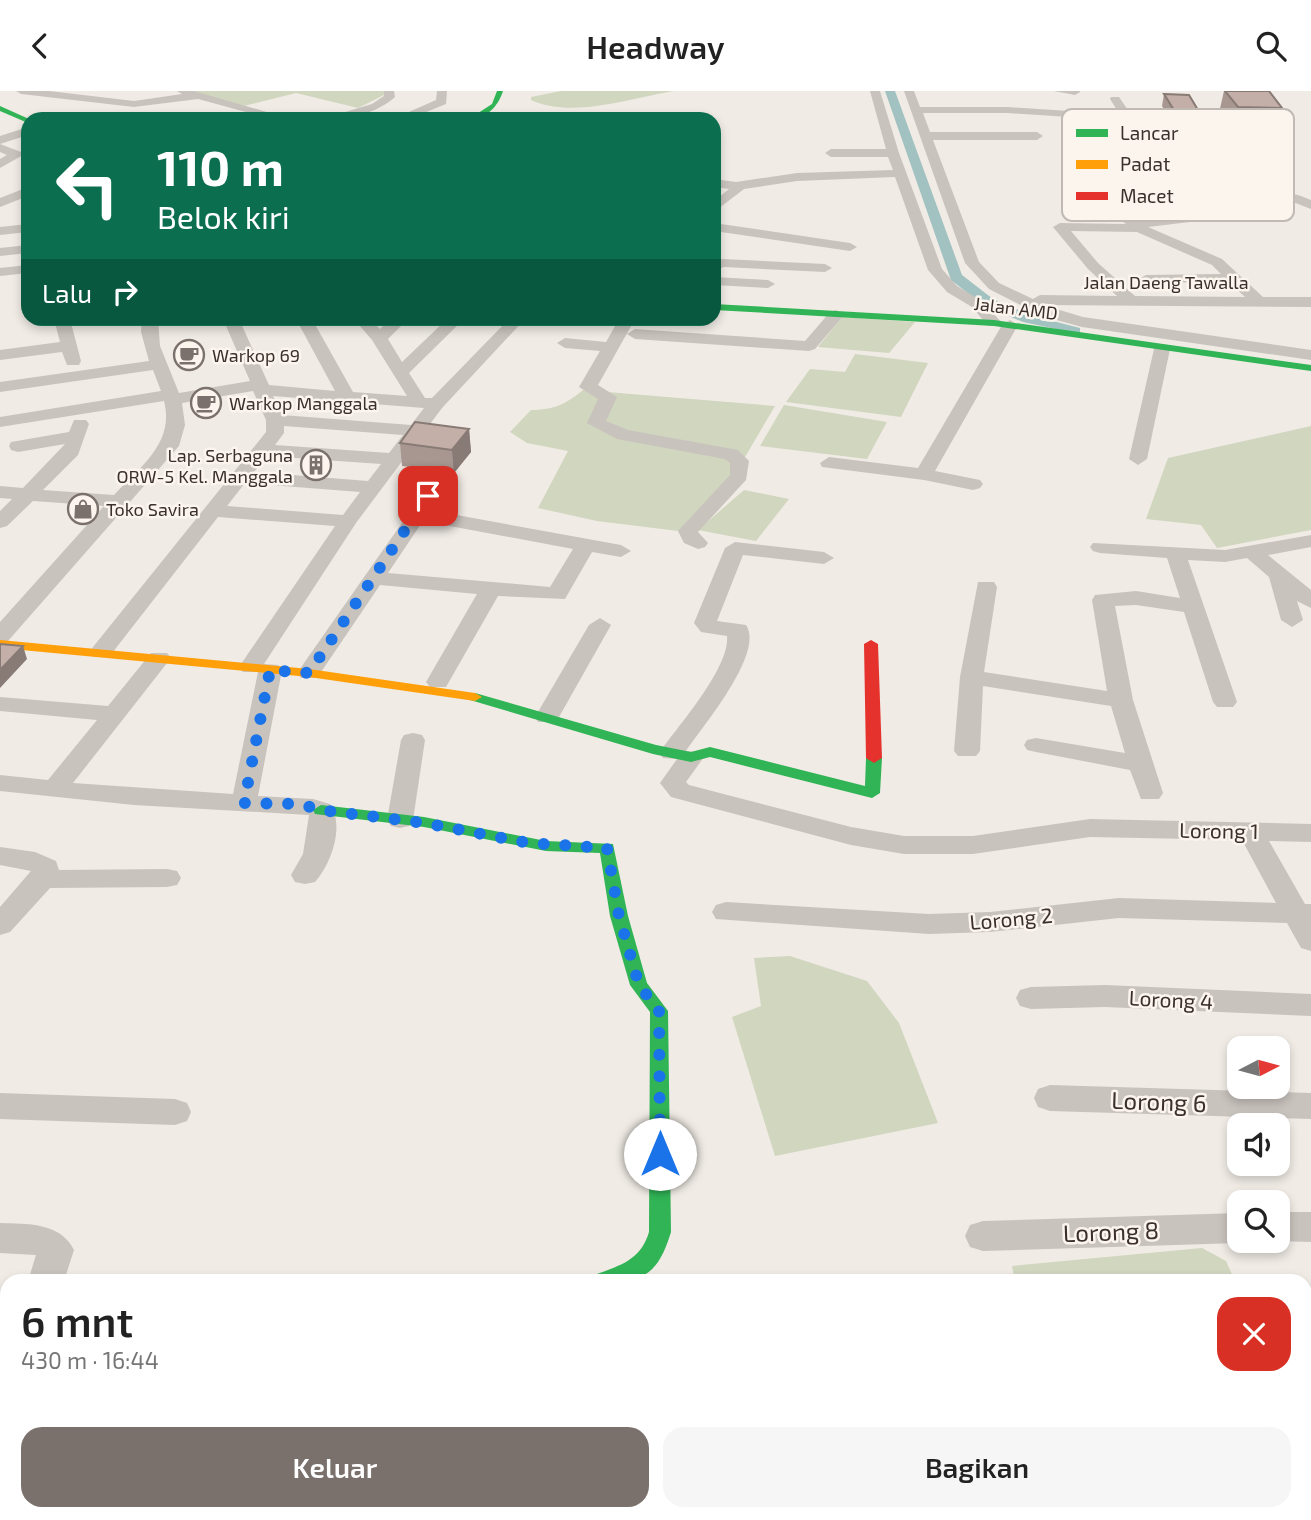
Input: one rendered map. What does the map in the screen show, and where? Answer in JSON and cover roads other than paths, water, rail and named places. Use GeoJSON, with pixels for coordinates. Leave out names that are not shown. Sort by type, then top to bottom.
{"type":"FeatureCollection","features":[{"type":"Feature","properties":{"kind":"street"},"geometry":{"type":"LineString","coordinates":[[21,91],[126,104],[169,102],[196,96]]}},
{"type":"Feature","properties":{"kind":"street"},"geometry":{"type":"LineString","coordinates":[[116,91],[126,104]]}},
{"type":"Feature","properties":{"kind":"street"},"geometry":{"type":"LineString","coordinates":[[182,91],[259,112]]}},
{"type":"Feature","properties":{"kind":"street"},"geometry":{"type":"LineString","coordinates":[[354,112],[376,106],[390,97],[389,91]]}},
{"type":"Feature","properties":{"kind":"street"},"geometry":{"type":"LineString","coordinates":[[417,112],[442,102],[442,91]]}},
{"type":"Feature","properties":{"kind":"street"},"geometry":{"type":"LineString","coordinates":[[488,112],[500,97],[499,91]]}},
{"type":"Feature","properties":{"kind":"street"},"geometry":{"type":"LineString","coordinates":[[875,91],[892,153],[935,269],[952,289],[1002,324],[924,474]]}},
{"type":"Feature","properties":{"kind":"street"},"geometry":{"type":"LineString","coordinates":[[909,91],[972,263],[994,286],[1048,313],[1082,322],[1311,355]]}},
{"type":"Feature","properties":{"kind":"street"},"geometry":{"type":"LineString","coordinates":[[1059,91],[1075,92]]}},
{"type":"Feature","properties":{"kind":"street"},"geometry":{"type":"LineString","coordinates":[[1115,99],[1121,109]]}},
{"type":"Feature","properties":{"kind":"street"},"geometry":{"type":"LineString","coordinates":[[1,110],[21,118]]}},
{"type":"Feature","properties":{"kind":"street"},"geometry":{"type":"LineString","coordinates":[[916,110],[1007,110],[1062,114]]}},
{"type":"Feature","properties":{"kind":"street"},"geometry":{"type":"LineString","coordinates":[[0,140],[21,133]]}},
{"type":"Feature","properties":{"kind":"street"},"geometry":{"type":"LineString","coordinates":[[927,137],[1037,136]]}},
{"type":"Feature","properties":{"kind":"street"},"geometry":{"type":"LineString","coordinates":[[0,149],[18,155],[0,164]]}},
{"type":"Feature","properties":{"kind":"street"},"geometry":{"type":"LineString","coordinates":[[831,153],[892,153]]}},
{"type":"Feature","properties":{"kind":"street"},"geometry":{"type":"LineString","coordinates":[[721,184],[734,185],[797,177],[901,173]]}},
{"type":"Feature","properties":{"kind":"street"},"geometry":{"type":"LineString","coordinates":[[721,202],[739,187],[734,185]]}},
{"type":"Feature","properties":{"kind":"street"},"geometry":{"type":"LineString","coordinates":[[0,188],[21,190]]}},
{"type":"Feature","properties":{"kind":"street"},"geometry":{"type":"LineString","coordinates":[[1127,221],[1180,249],[1217,262],[1259,302]]}},
{"type":"Feature","properties":{"kind":"street"},"geometry":{"type":"LineString","coordinates":[[1131,301],[1093,265],[1060,227],[1135,227],[1170,221]]}},
{"type":"Feature","properties":{"kind":"street"},"geometry":{"type":"LineString","coordinates":[[0,231],[21,228]]}},
{"type":"Feature","properties":{"kind":"street"},"geometry":{"type":"LineString","coordinates":[[721,228],[850,247]]}},
{"type":"Feature","properties":{"kind":"street"},"geometry":{"type":"LineString","coordinates":[[0,252],[21,250]]}},
{"type":"Feature","properties":{"kind":"street"},"geometry":{"type":"LineString","coordinates":[[721,264],[825,268]]}},
{"type":"Feature","properties":{"kind":"street"},"geometry":{"type":"LineString","coordinates":[[0,272],[21,270]]}},
{"type":"Feature","properties":{"kind":"street"},"geometry":{"type":"LineString","coordinates":[[1146,279],[1234,278]]}},
{"type":"Feature","properties":{"kind":"street"},"geometry":{"type":"LineString","coordinates":[[721,281],[768,284]]}},
{"type":"Feature","properties":{"kind":"street","name":"Jalan Daeng Tawalla"},"geometry":{"type":"LineString","coordinates":[[1022,300],[1311,302]]}},
{"type":"Feature","properties":{"kind":"street","name":"Jalan AMD"},"geometry":{"type":"LineString","coordinates":[[721,307],[1002,324],[1162,349],[1311,367]]}},
{"type":"Feature","properties":{"kind":"street"},"geometry":{"type":"LineString","coordinates":[[698,543],[691,539],[688,531],[739,477],[740,461],[731,454],[623,435],[597,425],[598,413],[608,397],[587,388],[610,347],[631,326],[804,346],[814,343],[836,314]]}},
{"type":"Feature","properties":{"kind":"street"},"geometry":{"type":"LineString","coordinates":[[65,326],[68,346],[78,376]]}},
{"type":"Feature","properties":{"kind":"street"},"geometry":{"type":"LineString","coordinates":[[0,636],[122,502],[172,442],[178,424],[172,397],[149,334],[150,326]]}},
{"type":"Feature","properties":{"kind":"street"},"geometry":{"type":"LineString","coordinates":[[101,652],[275,433],[275,420],[234,326]]}},
{"type":"Feature","properties":{"kind":"street"},"geometry":{"type":"LineString","coordinates":[[308,326],[347,397]]}},
{"type":"Feature","properties":{"kind":"street"},"geometry":{"type":"LineString","coordinates":[[368,326],[427,403]]}},
{"type":"Feature","properties":{"kind":"street"},"geometry":{"type":"LineString","coordinates":[[379,338],[392,326]]}},
{"type":"Feature","properties":{"kind":"street"},"geometry":{"type":"LineString","coordinates":[[401,372],[449,326]]}},
{"type":"Feature","properties":{"kind":"street"},"geometry":{"type":"LineString","coordinates":[[244,803],[260,669],[348,521],[416,431],[427,403],[510,326]]}},
{"type":"Feature","properties":{"kind":"street"},"geometry":{"type":"LineString","coordinates":[[565,343],[610,347]]}},
{"type":"Feature","properties":{"kind":"street"},"geometry":{"type":"LineString","coordinates":[[0,355],[68,346]]}},
{"type":"Feature","properties":{"kind":"street"},"geometry":{"type":"LineString","coordinates":[[802,365],[804,346]]}},
{"type":"Feature","properties":{"kind":"street"},"geometry":{"type":"LineString","coordinates":[[1139,459],[1162,349]]}},
{"type":"Feature","properties":{"kind":"street"},"geometry":{"type":"LineString","coordinates":[[0,387],[160,364]]}},
{"type":"Feature","properties":{"kind":"street"},"geometry":{"type":"LineString","coordinates":[[0,422],[172,397],[260,388],[427,403]]}},
{"type":"Feature","properties":{"kind":"street"},"geometry":{"type":"LineString","coordinates":[[0,522],[71,451],[83,409]]}},
{"type":"Feature","properties":{"kind":"street"},"geometry":{"type":"LineString","coordinates":[[275,420],[416,431]]}},
{"type":"Feature","properties":{"kind":"street"},"geometry":{"type":"LineString","coordinates":[[18,446],[77,436]]}},
{"type":"Feature","properties":{"kind":"street"},"geometry":{"type":"LineString","coordinates":[[264,450],[394,459]]}},
{"type":"Feature","properties":{"kind":"street"},"geometry":{"type":"LineString","coordinates":[[829,463],[924,474],[972,484]]}},
{"type":"Feature","properties":{"kind":"street"},"geometry":{"type":"LineString","coordinates":[[241,477],[372,487]]}},
{"type":"Feature","properties":{"kind":"street"},"geometry":{"type":"LineString","coordinates":[[0,492],[122,502]]}},
{"type":"Feature","properties":{"kind":"street"},"geometry":{"type":"LineString","coordinates":[[309,673],[423,505],[621,551]]}},
{"type":"Feature","properties":{"kind":"street"},"geometry":{"type":"LineString","coordinates":[[213,511],[348,521]]}},
{"type":"Feature","properties":{"kind":"street"},"geometry":{"type":"LineString","coordinates":[[1100,547],[1177,555],[1225,556],[1311,541]]}},
{"type":"Feature","properties":{"kind":"street"},"geometry":{"type":"LineString","coordinates":[[372,578],[557,594],[586,545]]}},
{"type":"Feature","properties":{"kind":"street"},"geometry":{"type":"LineString","coordinates":[[681,755],[699,712],[719,688],[740,641],[738,630],[709,627],[705,623],[735,548],[824,558]]}},
{"type":"Feature","properties":{"kind":"street"},"geometry":{"type":"LineString","coordinates":[[1251,551],[1311,601]]}},
{"type":"Feature","properties":{"kind":"street"},"geometry":{"type":"LineString","coordinates":[[1177,555],[1224,702]]}},
{"type":"Feature","properties":{"kind":"street"},"geometry":{"type":"LineString","coordinates":[[1279,574],[1292,621]]}},
{"type":"Feature","properties":{"kind":"street"},"geometry":{"type":"LineString","coordinates":[[1156,601],[1186,584]]}},
{"type":"Feature","properties":{"kind":"street"},"geometry":{"type":"LineString","coordinates":[[967,751],[972,677],[986,587]]}},
{"type":"Feature","properties":{"kind":"street"},"geometry":{"type":"LineString","coordinates":[[438,682],[491,589]]}},
{"type":"Feature","properties":{"kind":"street"},"geometry":{"type":"LineString","coordinates":[[1150,793],[1121,700],[1103,600],[1136,598],[1194,607]]}},
{"type":"Feature","properties":{"kind":"street"},"geometry":{"type":"LineString","coordinates":[[547,717],[600,625]]}},
{"type":"Feature","properties":{"kind":"street"},"geometry":{"type":"LineString","coordinates":[[0,644],[309,673],[441,690],[681,755],[710,752],[872,793],[875,735],[871,644]]}},
{"type":"Feature","properties":{"kind":"street"},"geometry":{"type":"LineString","coordinates":[[54,789],[159,658]]}},
{"type":"Feature","properties":{"kind":"street"},"geometry":{"type":"LineString","coordinates":[[972,677],[1121,700]]}},
{"type":"Feature","properties":{"kind":"street"},"geometry":{"type":"LineString","coordinates":[[0,704],[115,715]]}},
{"type":"Feature","properties":{"kind":"street"},"geometry":{"type":"LineString","coordinates":[[400,820],[413,740]]}},
{"type":"Feature","properties":{"kind":"street"},"geometry":{"type":"LineString","coordinates":[[1036,745],[1141,764]]}},
{"type":"Feature","properties":{"kind":"street","name":"Lorong 1"},"geometry":{"type":"LineString","coordinates":[[681,755],[673,783],[680,791],[852,836],[904,845],[973,845],[1049,832],[1126,828],[1311,833]]}},
{"type":"Feature","properties":{"kind":"street"},"geometry":{"type":"LineString","coordinates":[[0,783],[244,803],[300,804],[321,810],[400,820],[529,843],[607,848],[619,916],[639,985],[659,1011],[658,1250],[648,1261],[620,1274]]}},
{"type":"Feature","properties":{"kind":"street"},"geometry":{"type":"LineString","coordinates":[[309,872],[323,819],[321,810]]}},
{"type":"Feature","properties":{"kind":"street"},"geometry":{"type":"LineString","coordinates":[[1250,831],[1304,913],[1311,941]]}},
{"type":"Feature","properties":{"kind":"street"},"geometry":{"type":"LineString","coordinates":[[0,856],[46,867],[43,879],[0,925]]}},
{"type":"Feature","properties":{"kind":"street"},"geometry":{"type":"LineString","coordinates":[[43,879],[167,878]]}},
{"type":"Feature","properties":{"kind":"street","name":"Lorong 2"},"geometry":{"type":"LineString","coordinates":[[726,912],[929,923],[990,922],[1119,908],[1304,913]]}},
{"type":"Feature","properties":{"kind":"street","name":"Lorong 4"},"geometry":{"type":"LineString","coordinates":[[1031,998],[1105,996],[1311,1005]]}},
{"type":"Feature","properties":{"kind":"street","name":"Lorong 6"},"geometry":{"type":"LineString","coordinates":[[1049,1098],[1311,1106]]}},
{"type":"Feature","properties":{"kind":"street"},"geometry":{"type":"LineString","coordinates":[[0,1106],[175,1112]]}},
{"type":"Feature","properties":{"kind":"street"},"geometry":{"type":"LineString","coordinates":[[1290,1227],[1311,1227]]}},
{"type":"Feature","properties":{"kind":"street","name":"Lorong 8"},"geometry":{"type":"LineString","coordinates":[[983,1236],[1227,1228]]}},
{"type":"Feature","properties":{"kind":"street"},"geometry":{"type":"LineString","coordinates":[[0,1238],[45,1241],[53,1246],[56,1250],[48,1274]]}},
{"type":"Feature","properties":{"kind":"waterway"},"geometry":{"type":"LineString","coordinates":[[890,91],[956,277],[988,302],[1028,319],[1075,331]]}},
{"type":"Feature","properties":{"kind":"place","name":"Warkop 69"},"geometry":{"type":"Point","coordinates":[189,355]}},
{"type":"Feature","properties":{"kind":"place","name":"Warkop Manggala"},"geometry":{"type":"Point","coordinates":[206,403]}},
{"type":"Feature","properties":{"kind":"place","name":"Lap. Serbaguna ORW-5 Kel. Manggala"},"geometry":{"type":"Point","coordinates":[316,465]}},
{"type":"Feature","properties":{"kind":"place","name":"Toko Savira"},"geometry":{"type":"Point","coordinates":[83,509]}}]}
